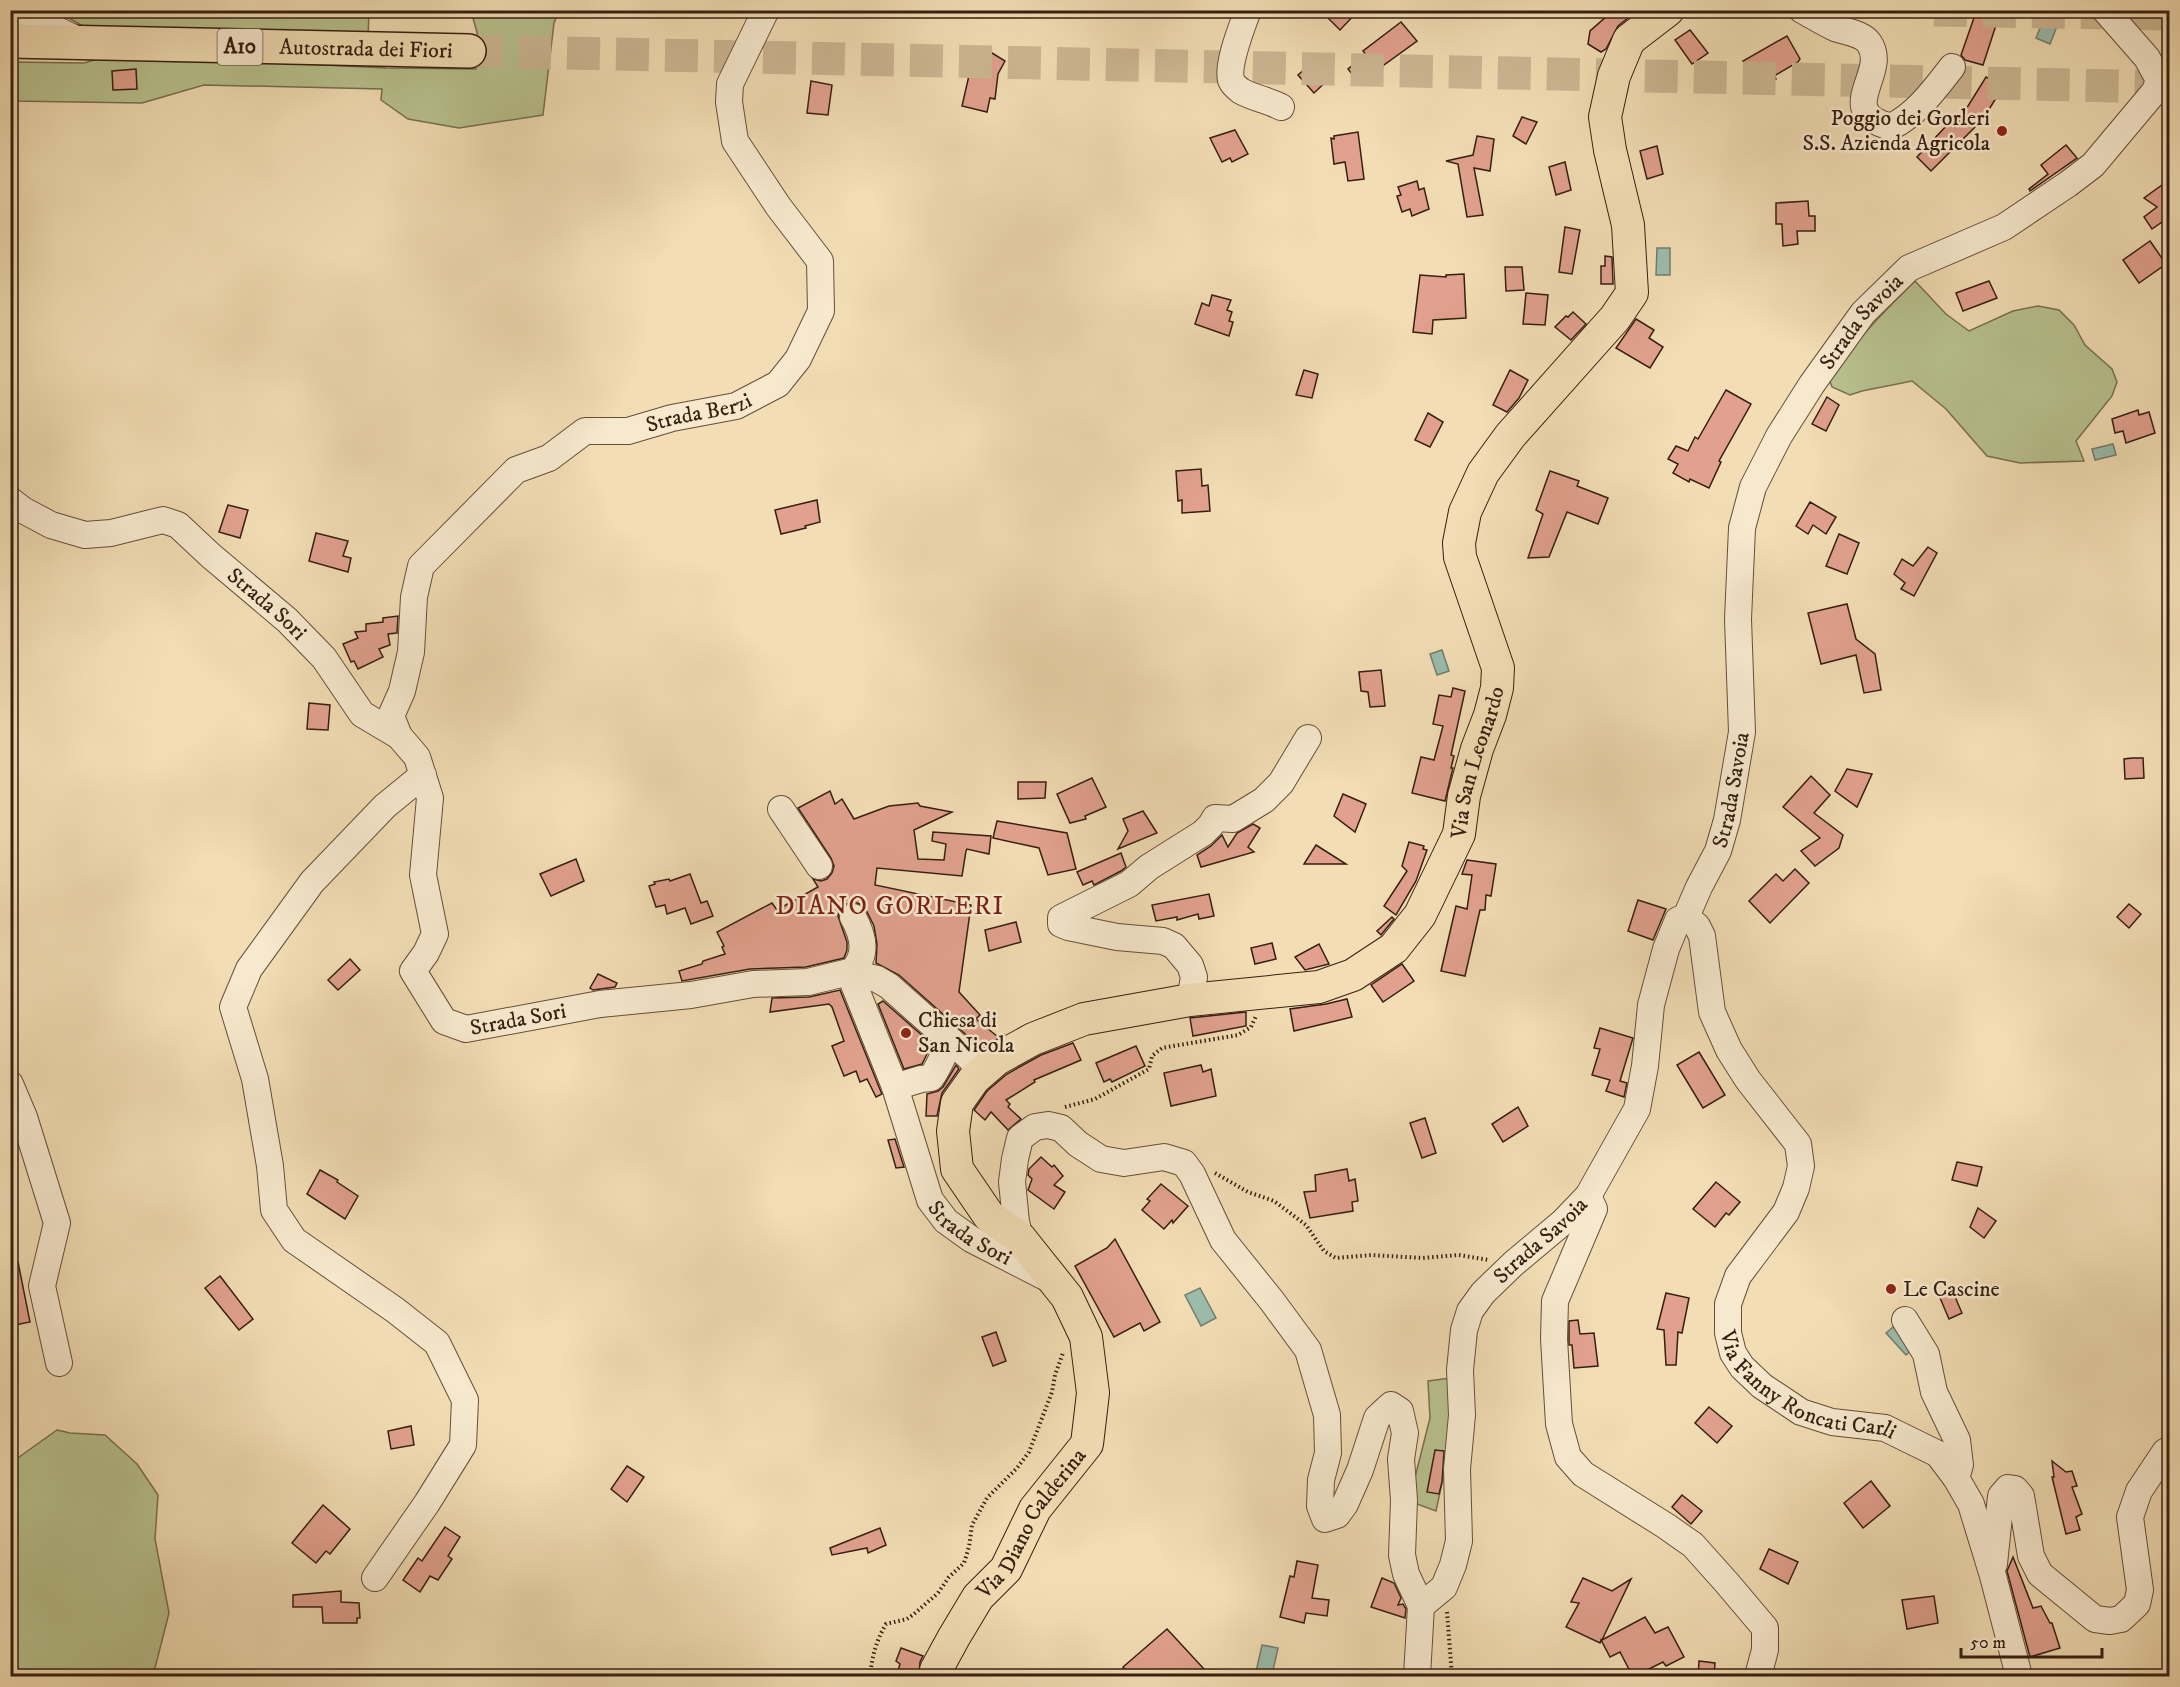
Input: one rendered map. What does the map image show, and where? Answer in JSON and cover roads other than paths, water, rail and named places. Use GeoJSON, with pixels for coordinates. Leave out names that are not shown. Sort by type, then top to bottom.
{"type":"FeatureCollection","features":[{"type":"Feature","properties":{"kind":"highway","name":"Autostrada dei Fiori"},"geometry":{"type":"LineString","coordinates":[[10,41],[469,51]]}},
{"type":"Feature","properties":{"kind":"main road","name":"Via San Leonardo"},"geometry":{"type":"LineString","coordinates":[[1020,1238],[989,1216],[957,1169],[953,1131],[957,1103],[974,1079],[997,1059],[1033,1039],[1084,1019],[1190,1000],[1319,987],[1353,975],[1394,948],[1420,915],[1459,834],[1464,796],[1497,688],[1498,668],[1460,557],[1459,543],[1466,512],[1483,473],[1509,436],[1615,318],[1632,293],[1628,225],[1610,150],[1605,117],[1614,76],[1629,40],[1668,10]]}},
{"type":"Feature","properties":{"kind":"main road","name":"Via Diano Calderina"},"geometry":{"type":"LineString","coordinates":[[937,1677],[936,1670],[978,1597],[1006,1569],[1035,1509],[1087,1444],[1093,1393],[1086,1337],[1067,1298],[1020,1238]]}},
{"type":"Feature","properties":{"kind":"street"},"geometry":{"type":"LineString","coordinates":[[10,13],[16,10],[85,43]]}},
{"type":"Feature","properties":{"kind":"street","name":"Strada Berzi"},"geometry":{"type":"LineString","coordinates":[[399,736],[391,716],[402,691],[411,652],[414,597],[421,566],[516,470],[549,458],[585,431],[628,431],[672,418],[736,406],[778,384],[798,359],[821,310],[820,261],[778,206],[735,141],[729,102],[730,84],[766,10]]}},
{"type":"Feature","properties":{"kind":"street"},"geometry":{"type":"LineString","coordinates":[[1248,10],[1232,64],[1231,79],[1235,87],[1242,91],[1267,99],[1281,107]]}},
{"type":"Feature","properties":{"kind":"street"},"geometry":{"type":"LineString","coordinates":[[1803,10],[1837,28],[1857,34],[1869,42],[1874,59],[1863,98],[1865,110],[1876,123],[1891,127],[1906,120],[1921,106],[1952,66]]}},
{"type":"Feature","properties":{"kind":"street","name":"Strada Savoia"},"geometry":{"type":"LineString","coordinates":[[1421,1606],[1444,1587],[1459,1541],[1456,1469],[1462,1416],[1460,1370],[1464,1330],[1470,1311],[1483,1293],[1563,1222],[1588,1196],[1637,1109],[1645,1066],[1651,1005],[1666,949],[1678,920],[1686,917],[1722,842],[1742,732],[1738,619],[1743,528],[1753,487],[1779,436],[1812,384],[1863,313],[1909,268],[2004,227],[2077,178],[2093,165],[2155,91],[2159,80],[2147,58],[2105,10]]}},
{"type":"Feature","properties":{"kind":"street","name":"Strada Sori"},"geometry":{"type":"LineString","coordinates":[[10,500],[51,525],[85,534],[111,533],[163,520],[178,525],[287,620],[324,658],[362,714],[399,736],[417,757],[430,798],[423,874],[435,934],[426,953],[413,971],[444,1021],[466,1029],[600,1004],[692,995],[753,984],[808,982],[847,971],[851,973],[895,1087],[930,1200],[946,1221],[971,1239],[1056,1283]]}},
{"type":"Feature","properties":{"kind":"street"},"geometry":{"type":"LineString","coordinates":[[1190,1000],[1194,977],[1190,965],[1174,946],[1162,941],[1116,937],[1068,927],[1061,924],[1061,918],[1129,884],[1149,867],[1203,833],[1215,818],[1233,819],[1264,800],[1281,783],[1308,738]]}},
{"type":"Feature","properties":{"kind":"street"},"geometry":{"type":"LineString","coordinates":[[375,1578],[427,1503],[463,1445],[465,1400],[438,1343],[395,1310],[294,1240],[274,1210],[270,1166],[255,1079],[232,1007],[249,969],[312,882],[386,806],[423,775]]}},
{"type":"Feature","properties":{"kind":"street"},"geometry":{"type":"LineString","coordinates":[[781,808],[819,866]]}},
{"type":"Feature","properties":{"kind":"street"},"geometry":{"type":"LineString","coordinates":[[853,916],[860,930],[862,951],[861,962],[851,973],[882,981],[978,1067],[974,1079]]}},
{"type":"Feature","properties":{"kind":"street","name":"Via Fanny Roncati Carli"},"geometry":{"type":"LineString","coordinates":[[1686,917],[1697,926],[1702,936],[1712,1012],[1729,1050],[1748,1080],[1798,1144],[1801,1166],[1796,1188],[1786,1212],[1738,1275],[1728,1304],[1728,1333],[1733,1353],[1742,1367],[1762,1386],[1801,1412],[1832,1422],[1885,1428],[1938,1454],[1956,1478],[1971,1504],[1993,1576],[2019,1677]]}},
{"type":"Feature","properties":{"kind":"street"},"geometry":{"type":"LineString","coordinates":[[895,1087],[931,1078],[940,1066],[943,1054],[951,1041]]}},
{"type":"Feature","properties":{"kind":"street"},"geometry":{"type":"LineString","coordinates":[[10,1084],[24,1117],[57,1223],[42,1286],[59,1363]]}},
{"type":"Feature","properties":{"kind":"street"},"geometry":{"type":"LineString","coordinates":[[1020,1238],[1012,1182],[1020,1138],[1035,1127],[1048,1125],[1061,1128],[1078,1144],[1101,1159],[1124,1163],[1164,1157],[1185,1163],[1223,1240],[1308,1350],[1327,1415],[1328,1453],[1322,1480],[1320,1506],[1325,1518],[1337,1515],[1345,1504],[1366,1453],[1377,1418],[1391,1405],[1400,1411],[1405,1433],[1401,1459],[1404,1500],[1402,1555],[1406,1574],[1421,1606],[1417,1677]]}},
{"type":"Feature","properties":{"kind":"street"},"geometry":{"type":"LineString","coordinates":[[1588,1196],[1594,1209],[1555,1301],[1554,1339],[1559,1424],[1568,1457],[1583,1474],[1693,1545],[1727,1583],[1765,1628],[1765,1650],[1758,1677]]}},
{"type":"Feature","properties":{"kind":"street"},"geometry":{"type":"LineString","coordinates":[[1905,1320],[1926,1354],[1934,1392],[1957,1440],[1960,1465],[1956,1478]]}},
{"type":"Feature","properties":{"kind":"street"},"geometry":{"type":"LineString","coordinates":[[1993,1576],[2001,1496],[2008,1488],[2014,1489],[2021,1496],[2031,1556],[2040,1574],[2095,1619],[2110,1621],[2124,1618],[2136,1604],[2140,1590],[2130,1517],[2139,1491],[2169,1449]]}},
{"type":"Feature","properties":{"kind":"tunnel"},"geometry":{"type":"LineString","coordinates":[[1934,10],[2170,14]]}},
{"type":"Feature","properties":{"kind":"tunnel"},"geometry":{"type":"LineString","coordinates":[[469,51],[2170,87]]}},
{"type":"Feature","properties":{"kind":"place","name":"Poggio dei Gorleri S.S. Azienda Agricola"},"geometry":{"type":"Point","coordinates":[2002,131]}},
{"type":"Feature","properties":{"kind":"place","name":"Chiesa di San Nicola"},"geometry":{"type":"Point","coordinates":[906,1033]}},
{"type":"Feature","properties":{"kind":"place","name":"Le Cascine"},"geometry":{"type":"Point","coordinates":[1891,1289]}},
{"type":"Feature","properties":{"kind":"district","name":"DIANO GORLERI"},"geometry":{"type":"Point","coordinates":[890,906]}}]}
